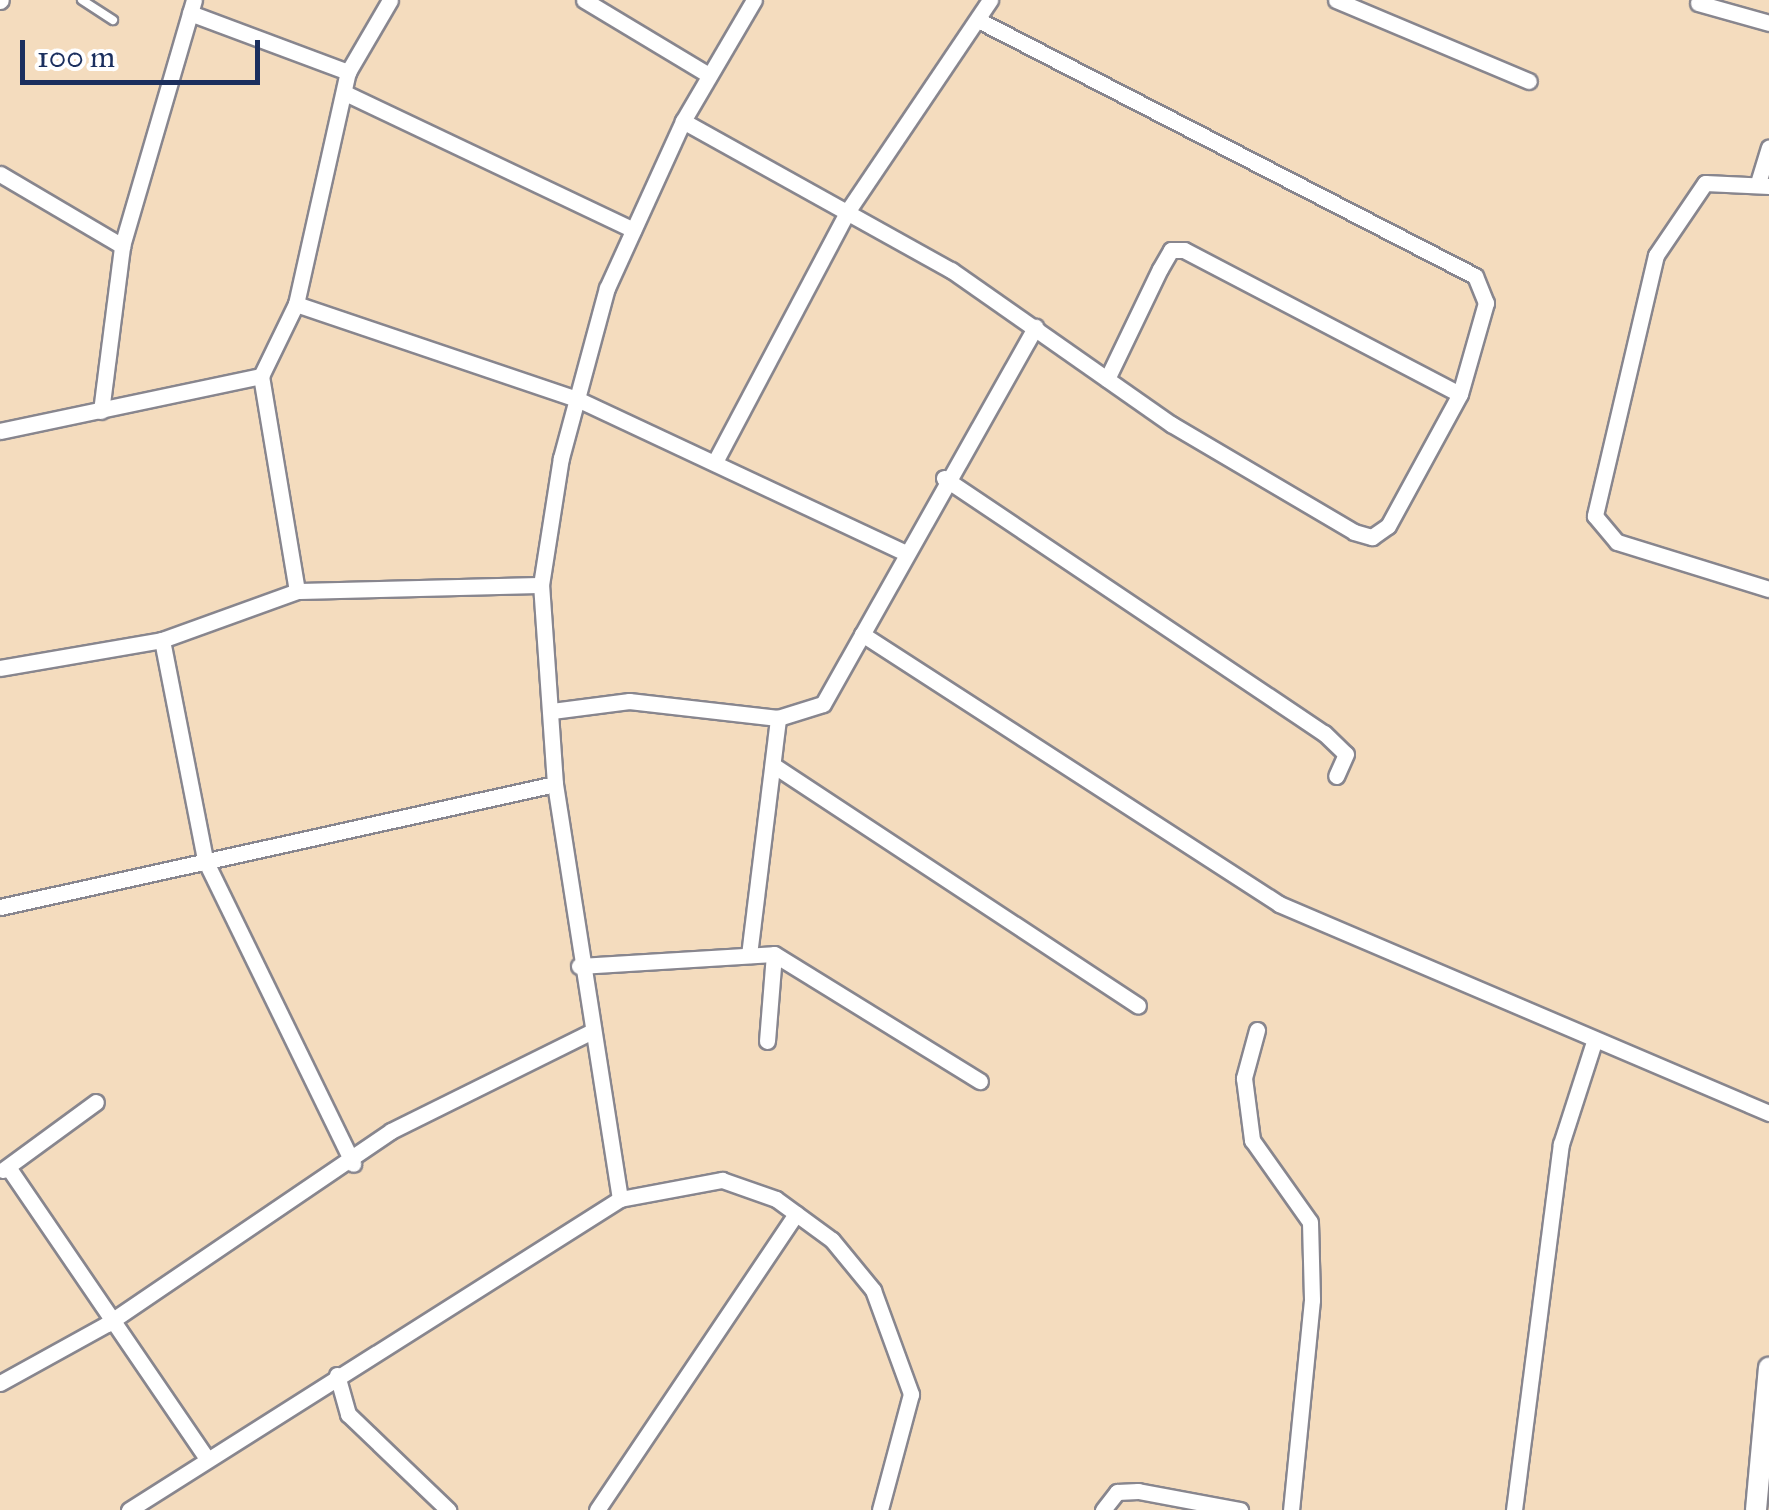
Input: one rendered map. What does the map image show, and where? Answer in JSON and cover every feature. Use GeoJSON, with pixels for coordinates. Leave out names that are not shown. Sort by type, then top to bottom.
{"type":"FeatureCollection","features":[{"type":"Feature","properties":{"kind":"street"},"geometry":{"type":"LineString","coordinates":[[297,591],[262,376],[296,304],[348,72],[390,0]]}},
{"type":"Feature","properties":{"kind":"street"},"geometry":{"type":"LineString","coordinates":[[584,0],[709,75]]}},
{"type":"Feature","properties":{"kind":"street"},"geometry":{"type":"LineString","coordinates":[[620,1198],[588,1033],[554,784],[541,585],[577,400],[633,230],[683,122],[754,0]]}},
{"type":"Feature","properties":{"kind":"street"},"geometry":{"type":"LineString","coordinates":[[717,458],[847,212],[980,21],[990,0]]}},
{"type":"Feature","properties":{"kind":"street"},"geometry":{"type":"LineString","coordinates":[[1336,0],[1530,81]]}},
{"type":"Feature","properties":{"kind":"street"},"geometry":{"type":"LineString","coordinates":[[1698,3],[1769,24]]}},
{"type":"Feature","properties":{"kind":"street"},"geometry":{"type":"LineString","coordinates":[[102,411],[122,246],[192,6],[348,72]]}},
{"type":"Feature","properties":{"kind":"street"},"geometry":{"type":"LineString","coordinates":[[683,122],[847,212],[1035,326],[1106,379],[1372,537],[1388,526],[1460,394],[1486,303],[1476,276],[1452,258],[1246,164],[980,21]]}},
{"type":"Feature","properties":{"kind":"street"},"geometry":{"type":"LineString","coordinates":[[345,94],[633,230]]}},
{"type":"Feature","properties":{"kind":"street"},"geometry":{"type":"LineString","coordinates":[[1769,148],[1763,185],[1704,183],[1656,255],[1594,516],[1617,542],[1769,589]]}},
{"type":"Feature","properties":{"kind":"street"},"geometry":{"type":"LineString","coordinates":[[0,174],[122,246]]}},
{"type":"Feature","properties":{"kind":"street"},"geometry":{"type":"LineString","coordinates":[[1106,379],[1172,250],[1184,250],[1460,394]]}},
{"type":"Feature","properties":{"kind":"street"},"geometry":{"type":"LineString","coordinates":[[296,304],[577,400],[717,458],[903,552]]}},
{"type":"Feature","properties":{"kind":"street"},"geometry":{"type":"LineString","coordinates":[[552,711],[628,701],[778,718],[822,704],[944,478],[1035,326]]}},
{"type":"Feature","properties":{"kind":"street"},"geometry":{"type":"LineString","coordinates":[[0,431],[262,376]]}},
{"type":"Feature","properties":{"kind":"street"},"geometry":{"type":"LineString","coordinates":[[944,478],[1324,733],[1346,754],[1336,776]]}},
{"type":"Feature","properties":{"kind":"street"},"geometry":{"type":"LineString","coordinates":[[0,668],[162,640],[297,591],[541,585]]}},
{"type":"Feature","properties":{"kind":"street"},"geometry":{"type":"LineString","coordinates":[[862,634],[1279,904],[1593,1046],[1769,1113]]}},
{"type":"Feature","properties":{"kind":"street"},"geometry":{"type":"LineString","coordinates":[[162,640],[206,860],[353,1164]]}},
{"type":"Feature","properties":{"kind":"street"},"geometry":{"type":"LineString","coordinates":[[748,955],[778,718]]}},
{"type":"Feature","properties":{"kind":"street"},"geometry":{"type":"LineString","coordinates":[[772,766],[1138,1006]]}},
{"type":"Feature","properties":{"kind":"street"},"geometry":{"type":"LineString","coordinates":[[0,907],[554,784]]}},
{"type":"Feature","properties":{"kind":"street"},"geometry":{"type":"LineString","coordinates":[[578,966],[774,954],[980,1081]]}},
{"type":"Feature","properties":{"kind":"street"},"geometry":{"type":"LineString","coordinates":[[766,1041],[774,954]]}},
{"type":"Feature","properties":{"kind":"street"},"geometry":{"type":"LineString","coordinates":[[1257,1030],[1244,1078],[1252,1140],[1310,1222],[1312,1300],[1290,1510]]}},
{"type":"Feature","properties":{"kind":"street"},"geometry":{"type":"LineString","coordinates":[[0,1383],[107,1324],[353,1164],[391,1131],[588,1033]]}},
{"type":"Feature","properties":{"kind":"street"},"geometry":{"type":"LineString","coordinates":[[1514,1510],[1561,1144],[1593,1046]]}},
{"type":"Feature","properties":{"kind":"street"},"geometry":{"type":"LineString","coordinates":[[96,1102],[4,1169],[107,1324],[205,1456]]}},
{"type":"Feature","properties":{"kind":"street"},"geometry":{"type":"LineString","coordinates":[[129,1510],[205,1456],[620,1198],[722,1180],[796,1214],[873,1290],[906,1368],[909,1421],[880,1510]]}},
{"type":"Feature","properties":{"kind":"street"},"geometry":{"type":"LineString","coordinates":[[597,1510],[796,1214]]}},
{"type":"Feature","properties":{"kind":"street"},"geometry":{"type":"LineString","coordinates":[[1756,1510],[1769,1368]]}},
{"type":"Feature","properties":{"kind":"street"},"geometry":{"type":"LineString","coordinates":[[337,1376],[348,1414],[448,1510]]}},
{"type":"Feature","properties":{"kind":"street"},"geometry":{"type":"LineString","coordinates":[[1102,1510],[1118,1492],[1138,1492],[1240,1510]]}},
{"type":"Feature","properties":{"kind":"lane"},"geometry":{"type":"LineString","coordinates":[[82,0],[113,20]]}}]}
